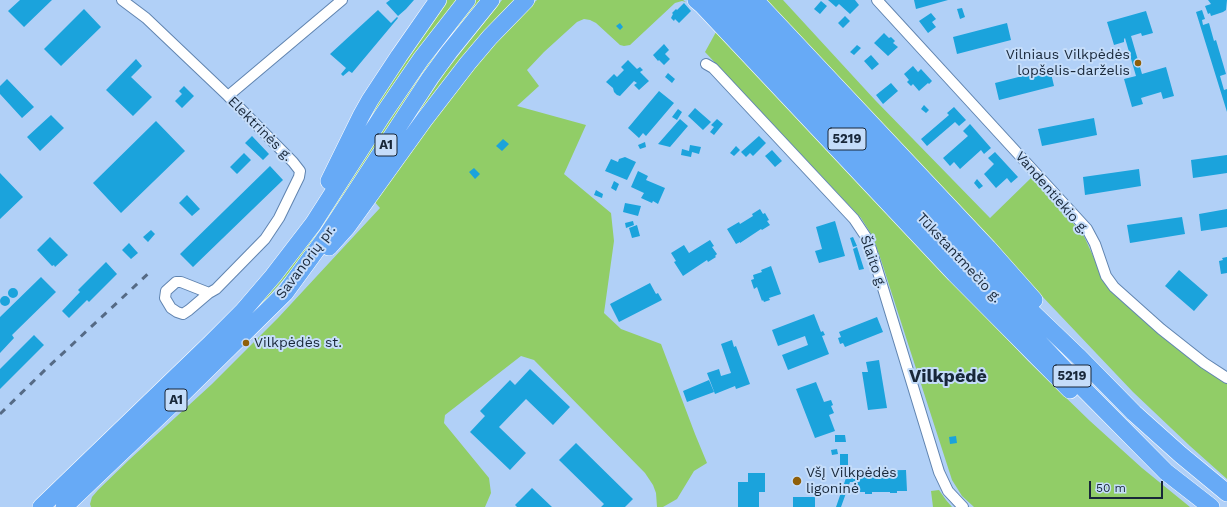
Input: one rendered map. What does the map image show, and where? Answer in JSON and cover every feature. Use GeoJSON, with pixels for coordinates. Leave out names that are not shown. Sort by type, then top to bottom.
{"type":"FeatureCollection","features":[{"type":"Feature","properties":{"kind":"highway"},"geometry":{"type":"LineString","coordinates":[[298,243],[367,105],[438,0]]}},
{"type":"Feature","properties":{"kind":"highway","name":"Savanorių pr."},"geometry":{"type":"LineString","coordinates":[[41,507],[243,311],[273,276],[313,224],[407,78],[467,0]]}},
{"type":"Feature","properties":{"kind":"highway","name":"Savanorių pr."},"geometry":{"type":"LineString","coordinates":[[64,507],[285,293],[328,234],[430,78],[491,0]]}},
{"type":"Feature","properties":{"kind":"highway"},"geometry":{"type":"LineString","coordinates":[[285,293],[347,227],[446,90],[490,37],[526,0]]}},
{"type":"Feature","properties":{"kind":"highway"},"geometry":{"type":"LineString","coordinates":[[696,0],[713,16],[955,274],[1051,372],[1092,412],[1166,472]]}},
{"type":"Feature","properties":{"kind":"highway","name":"Tūkstantmečio g."},"geometry":{"type":"LineString","coordinates":[[716,0],[983,274],[1080,358],[1134,413],[1180,455],[1227,494]]}},
{"type":"Feature","properties":{"kind":"highway","name":"Tūkstantmečio g."},"geometry":{"type":"LineString","coordinates":[[735,0],[983,274],[1071,376],[1166,472],[1211,507]]}},
{"type":"Feature","properties":{"kind":"highway"},"geometry":{"type":"LineString","coordinates":[[755,0],[998,259],[1050,318],[1080,358]]}},
{"type":"Feature","properties":{"kind":"street","name":"Elektrinės g."},"geometry":{"type":"LineString","coordinates":[[122,0],[146,18],[228,96],[300,171],[299,177],[279,218],[266,239],[216,289],[209,293]]}},
{"type":"Feature","properties":{"kind":"street"},"geometry":{"type":"LineString","coordinates":[[228,96],[342,0]]}},
{"type":"Feature","properties":{"kind":"street","name":"Vandentiekio g."},"geometry":{"type":"LineString","coordinates":[[877,0],[1087,229],[1095,244],[1106,276],[1114,287],[1161,329],[1204,363],[1227,378]]}},
{"type":"Feature","properties":{"kind":"street","name":"Šlaito g."},"geometry":{"type":"LineString","coordinates":[[706,64],[713,68],[854,219],[866,237],[871,249],[939,472],[948,491],[963,507]]}},
{"type":"Feature","properties":{"kind":"green space"},"geometry":{"type":"Polygon","coordinates":[[[446,0],[457,0],[426,39],[342,165],[383,93],[446,0]]]}},
{"type":"Feature","properties":{"kind":"green space"},"geometry":{"type":"Polygon","coordinates":[[[476,0],[484,0],[302,258],[268,297],[240,325],[451,31],[476,0]]]}},
{"type":"Feature","properties":{"kind":"green space"},"geometry":{"type":"Polygon","coordinates":[[[502,0],[517,0],[386,160],[446,71],[502,0]]]}},
{"type":"Feature","properties":{"kind":"green space"},"geometry":{"type":"Polygon","coordinates":[[[537,0],[683,0],[686,2],[682,1],[675,3],[630,45],[620,45],[596,23],[590,20],[584,19],[577,22],[544,52],[527,70],[539,86],[517,106],[586,125],[564,174],[611,213],[614,241],[604,313],[621,329],[661,344],[707,463],[694,471],[677,499],[663,507],[657,507],[656,493],[653,485],[645,473],[534,360],[521,356],[445,415],[444,423],[489,478],[491,493],[485,507],[91,507],[90,504],[92,497],[98,490],[212,384],[278,318],[380,208],[373,200],[480,61],[522,13],[537,0]]]}},
{"type":"Feature","properties":{"kind":"green space"},"geometry":{"type":"Polygon","coordinates":[[[761,0],[783,0],[875,100],[990,218],[1031,178],[1083,234],[1099,269],[1227,382],[1227,479],[1133,392],[761,0]]]}},
{"type":"Feature","properties":{"kind":"green space"},"geometry":{"type":"Polygon","coordinates":[[[716,32],[1028,361],[1090,421],[1142,468],[1190,507],[974,507],[962,496],[952,480],[873,237],[861,218],[705,52],[716,32]]]}},
{"type":"Feature","properties":{"kind":"green space"},"geometry":{"type":"Polygon","coordinates":[[[939,490],[952,507],[933,507],[931,491],[939,490]]]}},
{"type":"Feature","properties":{"kind":"building"},"geometry":{"type":"Polygon","coordinates":[[[20,0],[52,0],[24,27],[8,11],[20,0]]]}},
{"type":"Feature","properties":{"kind":"building"},"geometry":{"type":"Polygon","coordinates":[[[390,0],[414,0],[398,16],[386,3],[390,0]]]}},
{"type":"Feature","properties":{"kind":"building"},"geometry":{"type":"Polygon","coordinates":[[[828,0],[855,0],[859,5],[850,14],[839,4],[836,7],[828,0]]]}},
{"type":"Feature","properties":{"kind":"building"},"geometry":{"type":"Polygon","coordinates":[[[914,0],[948,0],[916,9],[914,0]]]}},
{"type":"Feature","properties":{"kind":"building"},"geometry":{"type":"Polygon","coordinates":[[[1208,0],[1227,0],[1226,10],[1211,16],[1210,13],[1208,14],[1205,6],[1211,4],[1208,0]]]}},
{"type":"Feature","properties":{"kind":"building"},"geometry":{"type":"Polygon","coordinates":[[[821,1],[827,6],[820,14],[814,9],[821,1]]]}},
{"type":"Feature","properties":{"kind":"building"},"geometry":{"type":"Polygon","coordinates":[[[684,3],[691,11],[679,23],[675,19],[674,21],[671,18],[672,13],[684,3]]]}},
{"type":"Feature","properties":{"kind":"building"},"geometry":{"type":"Polygon","coordinates":[[[962,8],[965,17],[960,19],[957,9],[962,8]]]}},
{"type":"Feature","properties":{"kind":"building"},"geometry":{"type":"Polygon","coordinates":[[[84,9],[101,27],[61,66],[44,49],[84,9]]]}},
{"type":"Feature","properties":{"kind":"building"},"geometry":{"type":"Polygon","coordinates":[[[378,10],[391,23],[397,17],[398,18],[352,73],[349,71],[343,76],[341,74],[346,68],[330,54],[378,10]]]}},
{"type":"Feature","properties":{"kind":"building"},"geometry":{"type":"Polygon","coordinates":[[[1202,10],[1205,19],[1202,20],[1203,25],[1209,23],[1214,41],[1216,40],[1226,74],[1220,76],[1224,90],[1227,89],[1227,112],[1196,12],[1202,10]]]}},
{"type":"Feature","properties":{"kind":"building"},"geometry":{"type":"Polygon","coordinates":[[[1146,11],[1153,33],[1142,36],[1141,33],[1131,36],[1142,74],[1166,67],[1174,96],[1163,99],[1161,92],[1141,98],[1143,104],[1132,107],[1124,79],[1136,76],[1125,38],[1124,42],[1114,45],[1107,22],[1146,11]]]}},
{"type":"Feature","properties":{"kind":"building"},"geometry":{"type":"Polygon","coordinates":[[[931,13],[936,19],[932,22],[936,27],[928,33],[919,21],[931,13]]]}},
{"type":"Feature","properties":{"kind":"building"},"geometry":{"type":"Polygon","coordinates":[[[845,16],[850,21],[843,28],[838,23],[845,16]]]}},
{"type":"Feature","properties":{"kind":"building"},"geometry":{"type":"Polygon","coordinates":[[[620,23],[623,27],[620,30],[616,26],[620,23]]]}},
{"type":"Feature","properties":{"kind":"building"},"geometry":{"type":"Polygon","coordinates":[[[1007,23],[1011,40],[957,54],[953,37],[1007,23]]]}},
{"type":"Feature","properties":{"kind":"building"},"geometry":{"type":"Polygon","coordinates":[[[884,33],[895,41],[893,43],[898,47],[888,56],[874,43],[884,33]]]}},
{"type":"Feature","properties":{"kind":"building"},"geometry":{"type":"Polygon","coordinates":[[[664,44],[669,50],[665,54],[670,59],[664,65],[653,55],[664,44]]]}},
{"type":"Feature","properties":{"kind":"building"},"geometry":{"type":"Polygon","coordinates":[[[857,45],[861,48],[854,55],[850,52],[857,45]]]}},
{"type":"Feature","properties":{"kind":"building"},"geometry":{"type":"Polygon","coordinates":[[[871,55],[879,64],[872,70],[864,61],[871,55]]]}},
{"type":"Feature","properties":{"kind":"building"},"geometry":{"type":"Polygon","coordinates":[[[136,59],[142,66],[131,77],[152,97],[133,116],[106,90],[136,59]]]}},
{"type":"Feature","properties":{"kind":"building"},"geometry":{"type":"Polygon","coordinates":[[[628,60],[637,69],[640,67],[643,70],[640,72],[649,81],[639,90],[634,85],[637,83],[634,81],[620,96],[614,92],[613,88],[606,82],[614,74],[617,77],[624,70],[621,67],[628,60]]]}},
{"type":"Feature","properties":{"kind":"building"},"geometry":{"type":"Polygon","coordinates":[[[913,66],[918,72],[921,69],[932,81],[919,91],[913,84],[911,86],[907,82],[909,80],[904,74],[913,66]]]}},
{"type":"Feature","properties":{"kind":"building"},"geometry":{"type":"Polygon","coordinates":[[[1050,69],[1054,86],[999,100],[995,83],[1050,69]]]}},
{"type":"Feature","properties":{"kind":"building"},"geometry":{"type":"Polygon","coordinates":[[[668,73],[675,79],[672,83],[665,77],[668,73]]]}},
{"type":"Feature","properties":{"kind":"building"},"geometry":{"type":"Polygon","coordinates":[[[7,79],[34,107],[22,118],[0,94],[0,86],[7,79]]]}},
{"type":"Feature","properties":{"kind":"building"},"geometry":{"type":"Polygon","coordinates":[[[891,83],[898,91],[883,104],[876,95],[891,83]]]}},
{"type":"Feature","properties":{"kind":"building"},"geometry":{"type":"Polygon","coordinates":[[[184,86],[194,96],[182,108],[175,101],[182,94],[179,91],[184,86]]]}},
{"type":"Feature","properties":{"kind":"building"},"geometry":{"type":"Polygon","coordinates":[[[659,91],[674,103],[646,136],[643,133],[639,138],[628,128],[659,91]]]}},
{"type":"Feature","properties":{"kind":"building"},"geometry":{"type":"Polygon","coordinates":[[[924,105],[929,110],[926,113],[921,109],[924,105]]]}},
{"type":"Feature","properties":{"kind":"building"},"geometry":{"type":"Polygon","coordinates":[[[954,107],[966,120],[959,126],[955,122],[927,146],[921,139],[949,115],[947,113],[954,107]]]}},
{"type":"Feature","properties":{"kind":"building"},"geometry":{"type":"Polygon","coordinates":[[[695,108],[711,122],[703,130],[688,116],[695,108]]]}},
{"type":"Feature","properties":{"kind":"building"},"geometry":{"type":"Polygon","coordinates":[[[678,109],[682,112],[677,120],[672,117],[678,109]]]}},
{"type":"Feature","properties":{"kind":"building"},"geometry":{"type":"Polygon","coordinates":[[[51,115],[64,128],[40,151],[27,137],[51,115]]]}},
{"type":"Feature","properties":{"kind":"building"},"geometry":{"type":"Polygon","coordinates":[[[1094,118],[1097,135],[1042,146],[1038,129],[1094,118]]]}},
{"type":"Feature","properties":{"kind":"building"},"geometry":{"type":"Polygon","coordinates":[[[680,119],[688,126],[670,147],[658,144],[680,119]]]}},
{"type":"Feature","properties":{"kind":"building"},"geometry":{"type":"Polygon","coordinates":[[[717,119],[723,124],[714,135],[710,132],[714,127],[711,125],[717,119]]]}},
{"type":"Feature","properties":{"kind":"building"},"geometry":{"type":"Polygon","coordinates":[[[156,121],[185,151],[121,213],[93,183],[156,121]]]}},
{"type":"Feature","properties":{"kind":"building"},"geometry":{"type":"Polygon","coordinates":[[[970,124],[991,148],[984,154],[981,150],[960,169],[954,162],[950,166],[943,158],[968,136],[963,131],[970,124]]]}},
{"type":"Feature","properties":{"kind":"building"},"geometry":{"type":"Polygon","coordinates":[[[252,136],[269,154],[263,160],[245,143],[252,136]]]}},
{"type":"Feature","properties":{"kind":"building"},"geometry":{"type":"Polygon","coordinates":[[[759,136],[766,143],[753,156],[750,153],[746,157],[741,152],[759,136]]]}},
{"type":"Feature","properties":{"kind":"building"},"geometry":{"type":"Polygon","coordinates":[[[503,139],[509,144],[502,151],[496,146],[503,139]]]}},
{"type":"Feature","properties":{"kind":"building"},"geometry":{"type":"Polygon","coordinates":[[[645,142],[646,147],[640,149],[638,145],[645,142]]]}},
{"type":"Feature","properties":{"kind":"building"},"geometry":{"type":"Polygon","coordinates":[[[690,145],[701,147],[699,154],[692,152],[691,157],[681,155],[682,149],[689,151],[690,145]]]}},
{"type":"Feature","properties":{"kind":"building"},"geometry":{"type":"Polygon","coordinates":[[[736,146],[740,150],[734,156],[730,153],[736,146]]]}},
{"type":"Feature","properties":{"kind":"building"},"geometry":{"type":"Polygon","coordinates":[[[772,150],[782,161],[775,167],[765,156],[772,150]]]}},
{"type":"Feature","properties":{"kind":"building"},"geometry":{"type":"Polygon","coordinates":[[[995,152],[1018,177],[1011,183],[1007,178],[996,188],[984,174],[994,164],[988,158],[995,152]]]}},
{"type":"Feature","properties":{"kind":"building"},"geometry":{"type":"Polygon","coordinates":[[[244,153],[251,160],[237,174],[230,167],[244,153]]]}},
{"type":"Feature","properties":{"kind":"building"},"geometry":{"type":"Polygon","coordinates":[[[1227,155],[1227,173],[1193,178],[1191,160],[1227,155]]]}},
{"type":"Feature","properties":{"kind":"building"},"geometry":{"type":"Polygon","coordinates":[[[625,157],[636,162],[627,180],[605,171],[611,159],[618,162],[619,159],[625,157]]]}},
{"type":"Feature","properties":{"kind":"building"},"geometry":{"type":"Polygon","coordinates":[[[270,166],[283,180],[193,267],[180,254],[270,166]]]}},
{"type":"Feature","properties":{"kind":"building"},"geometry":{"type":"Polygon","coordinates":[[[474,168],[480,174],[475,179],[469,172],[474,168]]]}},
{"type":"Feature","properties":{"kind":"building"},"geometry":{"type":"Polygon","coordinates":[[[1139,169],[1141,186],[1085,195],[1083,177],[1139,169]]]}},
{"type":"Feature","properties":{"kind":"building"},"geometry":{"type":"Polygon","coordinates":[[[638,171],[648,176],[646,180],[665,188],[658,204],[641,198],[644,193],[631,187],[638,171]]]}},
{"type":"Feature","properties":{"kind":"building"},"geometry":{"type":"Polygon","coordinates":[[[0,173],[23,197],[0,219],[0,173]]]}},
{"type":"Feature","properties":{"kind":"building"},"geometry":{"type":"Polygon","coordinates":[[[977,179],[983,186],[979,189],[974,183],[977,179]]]}},
{"type":"Feature","properties":{"kind":"building"},"geometry":{"type":"Polygon","coordinates":[[[614,181],[619,184],[616,191],[611,188],[614,181]]]}},
{"type":"Feature","properties":{"kind":"building"},"geometry":{"type":"Polygon","coordinates":[[[596,190],[603,194],[602,198],[594,195],[596,190]]]}},
{"type":"Feature","properties":{"kind":"building"},"geometry":{"type":"Polygon","coordinates":[[[187,195],[200,209],[192,216],[179,203],[187,195]]]}},
{"type":"Feature","properties":{"kind":"building"},"geometry":{"type":"Polygon","coordinates":[[[625,203],[641,206],[638,216],[623,212],[625,203]]]}},
{"type":"Feature","properties":{"kind":"building"},"geometry":{"type":"Polygon","coordinates":[[[760,209],[763,214],[765,213],[769,220],[767,221],[770,225],[736,244],[727,229],[739,222],[740,224],[753,216],[752,214],[760,209]]]}},
{"type":"Feature","properties":{"kind":"building"},"geometry":{"type":"Polygon","coordinates":[[[1227,209],[1227,227],[1201,231],[1199,214],[1227,209]]]}},
{"type":"Feature","properties":{"kind":"building"},"geometry":{"type":"Polygon","coordinates":[[[1182,217],[1185,234],[1130,243],[1127,225],[1182,217]]]}},
{"type":"Feature","properties":{"kind":"building"},"geometry":{"type":"Polygon","coordinates":[[[633,221],[634,225],[626,228],[625,223],[633,221]]]}},
{"type":"Feature","properties":{"kind":"building"},"geometry":{"type":"Polygon","coordinates":[[[835,221],[845,256],[819,263],[815,251],[822,249],[816,227],[835,221]]]}},
{"type":"Feature","properties":{"kind":"building"},"geometry":{"type":"Polygon","coordinates":[[[637,225],[640,236],[632,238],[629,228],[637,225]]]}},
{"type":"Feature","properties":{"kind":"building"},"geometry":{"type":"Polygon","coordinates":[[[151,230],[155,234],[148,242],[143,237],[151,230]]]}},
{"type":"Feature","properties":{"kind":"building"},"geometry":{"type":"Polygon","coordinates":[[[50,237],[68,255],[55,267],[54,265],[52,266],[37,250],[50,237]]]}},
{"type":"Feature","properties":{"kind":"building"},"geometry":{"type":"Polygon","coordinates":[[[853,237],[857,246],[853,247],[850,238],[853,237]]]}},
{"type":"Feature","properties":{"kind":"building"},"geometry":{"type":"Polygon","coordinates":[[[710,240],[714,246],[712,247],[717,254],[715,256],[716,257],[708,262],[707,260],[683,276],[674,262],[676,261],[671,253],[684,245],[689,253],[710,240]]]}},
{"type":"Feature","properties":{"kind":"building"},"geometry":{"type":"Polygon","coordinates":[[[129,243],[138,253],[131,259],[122,250],[129,243]]]}},
{"type":"Feature","properties":{"kind":"building"},"geometry":{"type":"Polygon","coordinates":[[[857,247],[864,269],[859,270],[853,249],[857,247]]]}},
{"type":"Feature","properties":{"kind":"building"},"geometry":{"type":"Polygon","coordinates":[[[1227,257],[1227,273],[1221,274],[1219,261],[1223,260],[1222,258],[1227,257]]]}},
{"type":"Feature","properties":{"kind":"building"},"geometry":{"type":"Polygon","coordinates":[[[106,262],[117,274],[89,302],[87,300],[69,318],[62,311],[80,292],[78,290],[106,262]]]}},
{"type":"Feature","properties":{"kind":"building"},"geometry":{"type":"Polygon","coordinates":[[[771,266],[781,294],[769,298],[770,300],[764,302],[763,300],[762,301],[757,287],[754,289],[751,280],[754,279],[753,275],[762,272],[761,270],[771,266]]]}},
{"type":"Feature","properties":{"kind":"building"},"geometry":{"type":"Polygon","coordinates":[[[1179,270],[1208,295],[1194,311],[1165,286],[1179,270]]]}},
{"type":"Feature","properties":{"kind":"building"},"geometry":{"type":"Polygon","coordinates":[[[41,277],[56,292],[12,335],[14,338],[0,353],[0,317],[41,277]]]}},
{"type":"Feature","properties":{"kind":"building"},"geometry":{"type":"Polygon","coordinates":[[[650,283],[656,294],[658,293],[662,300],[619,322],[610,304],[650,283]]]}},
{"type":"Feature","properties":{"kind":"building"},"geometry":{"type":"Polygon","coordinates":[[[11,288],[15,288],[17,289],[17,297],[11,298],[8,295],[8,291],[11,288]]]}},
{"type":"Feature","properties":{"kind":"building"},"geometry":{"type":"Polygon","coordinates":[[[3,296],[7,296],[9,297],[9,305],[3,306],[0,303],[0,299],[3,296]]]}},
{"type":"Feature","properties":{"kind":"building"},"geometry":{"type":"Polygon","coordinates":[[[814,314],[821,332],[823,331],[825,335],[822,336],[829,354],[788,370],[782,355],[808,345],[805,336],[778,346],[772,330],[814,314]]]}},
{"type":"Feature","properties":{"kind":"building"},"geometry":{"type":"Polygon","coordinates":[[[877,317],[883,332],[845,347],[843,343],[840,344],[838,338],[841,337],[839,332],[877,317]]]}},
{"type":"Feature","properties":{"kind":"building"},"geometry":{"type":"Polygon","coordinates":[[[34,335],[44,345],[0,389],[0,369],[34,335]]]}},
{"type":"Feature","properties":{"kind":"building"},"geometry":{"type":"Polygon","coordinates":[[[732,340],[734,347],[736,346],[750,384],[736,389],[735,386],[715,394],[707,373],[719,369],[721,376],[731,373],[721,344],[732,340]]]}},
{"type":"Feature","properties":{"kind":"building"},"geometry":{"type":"Polygon","coordinates":[[[879,360],[887,408],[868,410],[862,372],[868,372],[866,362],[879,360]]]}},
{"type":"Feature","properties":{"kind":"building"},"geometry":{"type":"Polygon","coordinates":[[[530,369],[570,407],[553,425],[526,399],[499,427],[526,453],[510,470],[470,432],[485,416],[480,411],[510,380],[515,385],[530,369]]]}},
{"type":"Feature","properties":{"kind":"building"},"geometry":{"type":"Polygon","coordinates":[[[709,380],[714,392],[687,402],[683,391],[709,380]]]}},
{"type":"Feature","properties":{"kind":"building"},"geometry":{"type":"Polygon","coordinates":[[[816,382],[824,402],[831,400],[833,405],[831,406],[834,413],[829,415],[835,431],[815,438],[796,389],[816,382]]]}},
{"type":"Feature","properties":{"kind":"building"},"geometry":{"type":"Polygon","coordinates":[[[835,435],[845,435],[846,442],[835,442],[835,435]]]}},
{"type":"Feature","properties":{"kind":"building"},"geometry":{"type":"Polygon","coordinates":[[[956,436],[957,443],[950,444],[949,437],[956,436]]]}},
{"type":"Feature","properties":{"kind":"building"},"geometry":{"type":"Polygon","coordinates":[[[576,443],[633,499],[625,507],[601,507],[604,504],[559,460],[576,443]]]}},
{"type":"Feature","properties":{"kind":"building"},"geometry":{"type":"Polygon","coordinates":[[[837,449],[838,454],[832,455],[831,450],[837,449]]]}},
{"type":"Feature","properties":{"kind":"building"},"geometry":{"type":"Polygon","coordinates":[[[840,454],[848,454],[848,465],[840,465],[840,454]]]}},
{"type":"Feature","properties":{"kind":"building"},"geometry":{"type":"Polygon","coordinates":[[[906,470],[907,491],[897,491],[897,493],[872,492],[872,494],[865,494],[865,492],[855,492],[855,482],[850,482],[841,507],[836,507],[846,478],[855,478],[855,471],[906,470]]]}},
{"type":"Feature","properties":{"kind":"building"},"geometry":{"type":"Polygon","coordinates":[[[748,473],[765,473],[765,492],[759,492],[759,507],[738,507],[738,482],[748,482],[748,473]]]}},
{"type":"Feature","properties":{"kind":"building"},"geometry":{"type":"Polygon","coordinates":[[[532,488],[552,507],[517,507],[515,505],[532,488]]]}},
{"type":"Feature","properties":{"kind":"building"},"geometry":{"type":"Polygon","coordinates":[[[793,497],[815,497],[815,507],[793,507],[793,497]]]}},
{"type":"Feature","properties":{"kind":"railway"},"geometry":{"type":"LineString","coordinates":[[0,414],[151,271]]}},
{"type":"Feature","properties":{"kind":"place","name":"Vilniaus Vilkpėdės lopšelis-darželis"},"geometry":{"type":"Point","coordinates":[1138,63]}},
{"type":"Feature","properties":{"kind":"place","name":"Vilkpėdės st."},"geometry":{"type":"Point","coordinates":[246,343]}},
{"type":"Feature","properties":{"kind":"place","name":"VšĮ Vilkpėdės ligoninė"},"geometry":{"type":"Point","coordinates":[797,481]}},
{"type":"Feature","properties":{"kind":"district","name":"Vilkpėdė"},"geometry":{"type":"Point","coordinates":[948,377]}}]}
